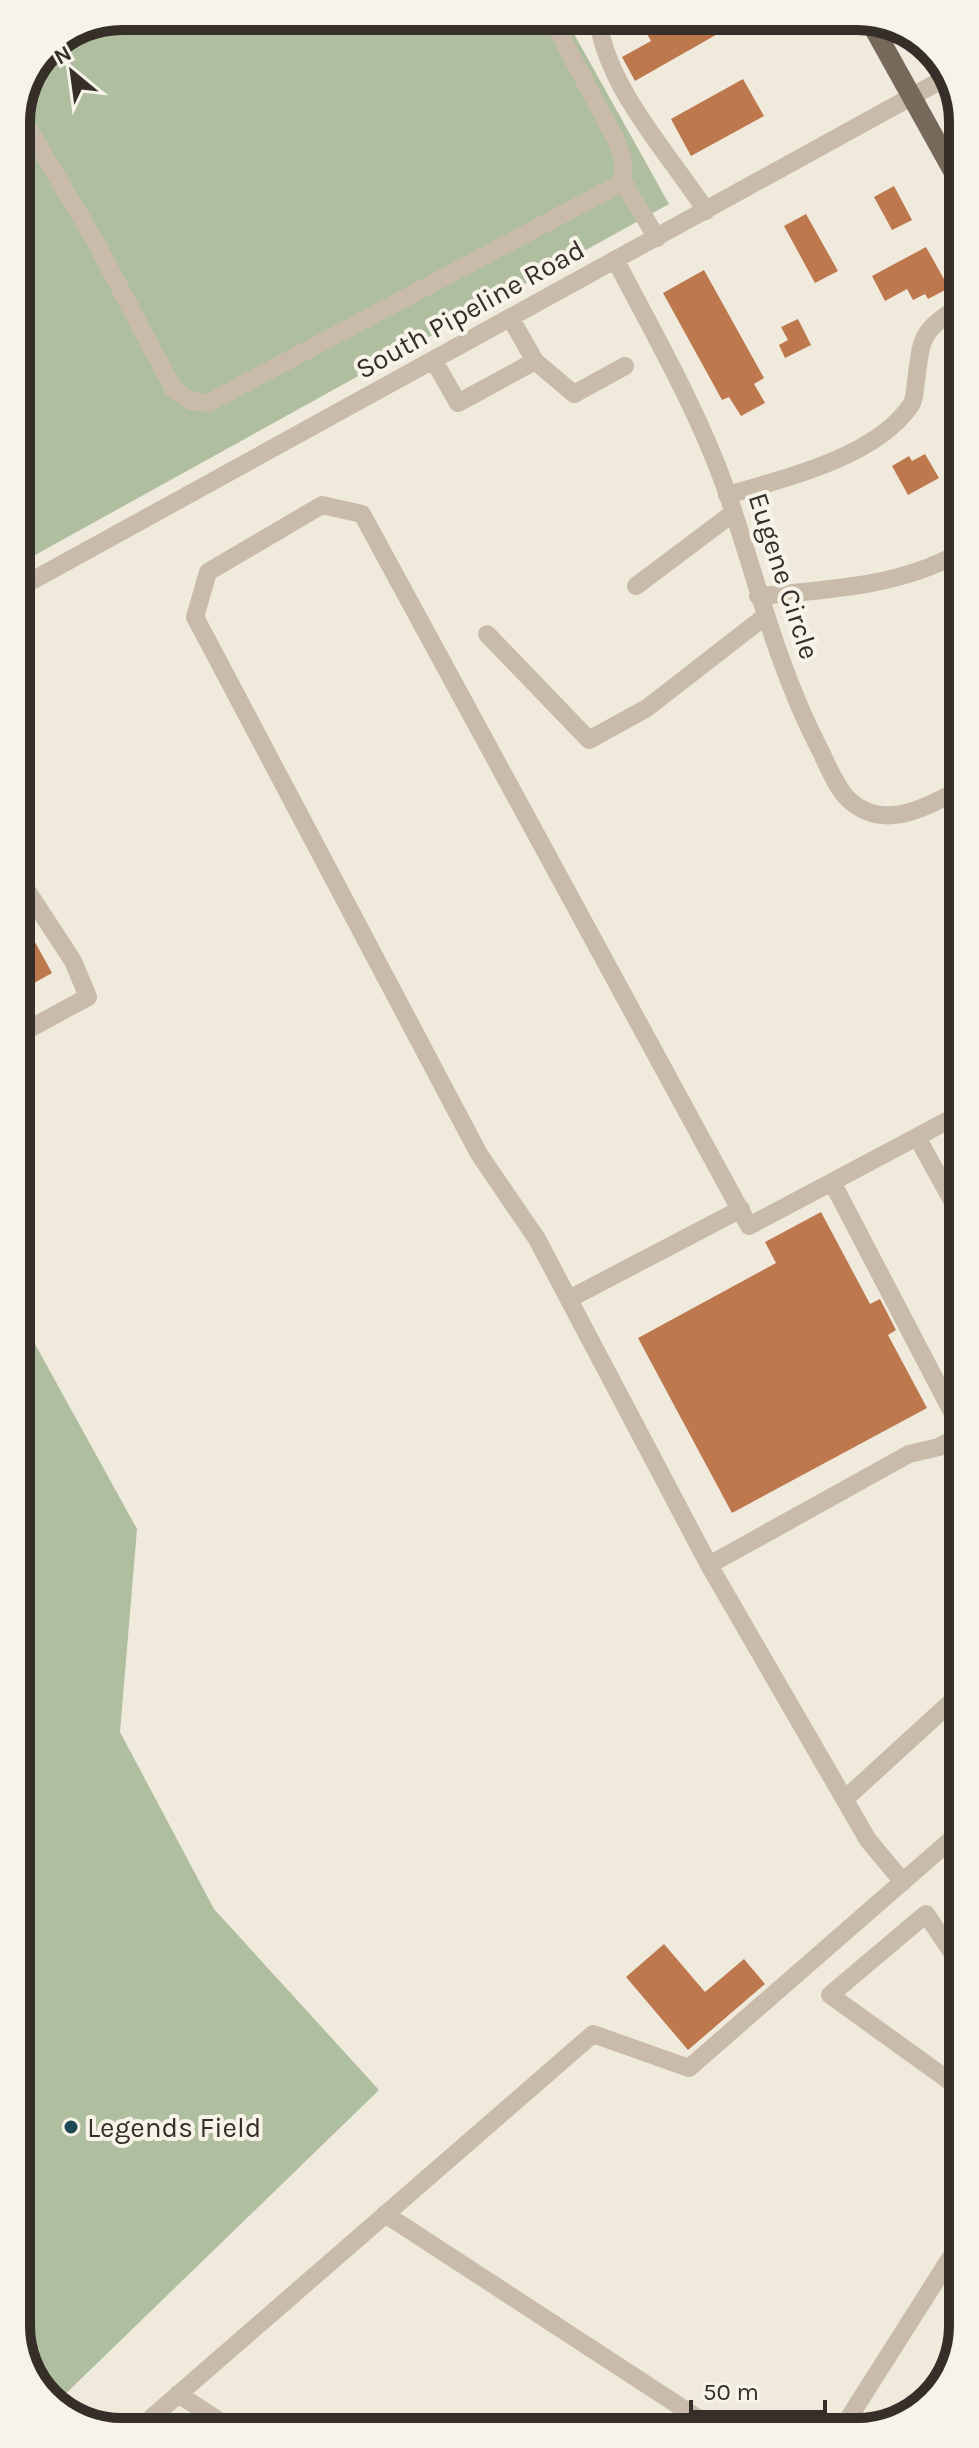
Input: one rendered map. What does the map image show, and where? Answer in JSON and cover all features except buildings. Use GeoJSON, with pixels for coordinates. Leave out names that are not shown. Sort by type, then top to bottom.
{"type":"FeatureCollection","features":[{"type":"Feature","properties":{"kind":"main road"},"geometry":{"type":"LineString","coordinates":[[876,32],[949,164]]}},
{"type":"Feature","properties":{"kind":"street"},"geometry":{"type":"LineString","coordinates":[[557,30],[616,140],[623,159],[623,182],[657,238]]}},
{"type":"Feature","properties":{"kind":"street"},"geometry":{"type":"LineString","coordinates":[[599,30],[602,47],[647,127],[706,211]]}},
{"type":"Feature","properties":{"kind":"street","name":"South Pipeline Road"},"geometry":{"type":"LineString","coordinates":[[30,582],[941,82]]}},
{"type":"Feature","properties":{"kind":"street"},"geometry":{"type":"LineString","coordinates":[[30,131],[94,239],[174,390],[191,401],[208,403],[623,182]]}},
{"type":"Feature","properties":{"kind":"street","name":"Eugene Circle"},"geometry":{"type":"LineString","coordinates":[[616,261],[693,409],[730,504],[764,617],[807,725],[848,799],[890,817],[913,813],[949,795]]}},
{"type":"Feature","properties":{"kind":"street"},"geometry":{"type":"LineString","coordinates":[[636,586],[730,504],[817,468],[884,432],[913,403],[917,351],[931,325],[949,313]]}},
{"type":"Feature","properties":{"kind":"street"},"geometry":{"type":"LineString","coordinates":[[511,319],[535,361],[574,394],[625,366]]}},
{"type":"Feature","properties":{"kind":"street"},"geometry":{"type":"LineString","coordinates":[[434,361],[458,403],[535,361]]}},
{"type":"Feature","properties":{"kind":"street"},"geometry":{"type":"LineString","coordinates":[[903,1882],[868,1840],[709,1565],[537,1239],[479,1154],[195,617],[208,572],[322,505],[362,514],[749,1226],[949,1120]]}},
{"type":"Feature","properties":{"kind":"street"},"geometry":{"type":"LineString","coordinates":[[758,596],[851,588],[949,558]]}},
{"type":"Feature","properties":{"kind":"street"},"geometry":{"type":"LineString","coordinates":[[487,634],[589,740],[647,708],[764,617]]}},
{"type":"Feature","properties":{"kind":"street"},"geometry":{"type":"LineString","coordinates":[[30,895],[73,961],[88,997],[30,1028]]}},
{"type":"Feature","properties":{"kind":"street"},"geometry":{"type":"LineString","coordinates":[[917,1137],[949,1195]]}},
{"type":"Feature","properties":{"kind":"street"},"geometry":{"type":"LineString","coordinates":[[832,1182],[949,1406]]}},
{"type":"Feature","properties":{"kind":"street"},"geometry":{"type":"LineString","coordinates":[[569,1299],[741,1209]]}},
{"type":"Feature","properties":{"kind":"street"},"geometry":{"type":"LineString","coordinates":[[709,1565],[909,1454],[949,1442]]}},
{"type":"Feature","properties":{"kind":"street"},"geometry":{"type":"LineString","coordinates":[[845,1799],[949,1704]]}},
{"type":"Feature","properties":{"kind":"street"},"geometry":{"type":"LineString","coordinates":[[151,2418],[593,2034],[689,2068],[949,1841]]}},
{"type":"Feature","properties":{"kind":"street"},"geometry":{"type":"LineString","coordinates":[[949,1948],[926,1914],[830,1995],[949,2081]]}},
{"type":"Feature","properties":{"kind":"street"},"geometry":{"type":"LineString","coordinates":[[385,2214],[698,2418]]}},
{"type":"Feature","properties":{"kind":"street"},"geometry":{"type":"LineString","coordinates":[[849,2418],[949,2260]]}},
{"type":"Feature","properties":{"kind":"street"},"geometry":{"type":"LineString","coordinates":[[178,2394],[215,2418]]}},
{"type":"Feature","properties":{"kind":"green space"},"geometry":{"type":"Polygon","coordinates":[[[122,30],[572,30],[669,204],[30,558],[30,116],[37,87],[45,71],[71,45],[104,32],[122,30]]]}},
{"type":"Feature","properties":{"kind":"green space"},"geometry":{"type":"Polygon","coordinates":[[[30,1335],[137,1529],[120,1732],[214,1909],[379,2090],[63,2396],[57,2391],[39,2367],[30,2326],[30,1335]]]}},
{"type":"Feature","properties":{"kind":"place","name":"Legends Field"},"geometry":{"type":"Point","coordinates":[71,2127]}}]}
